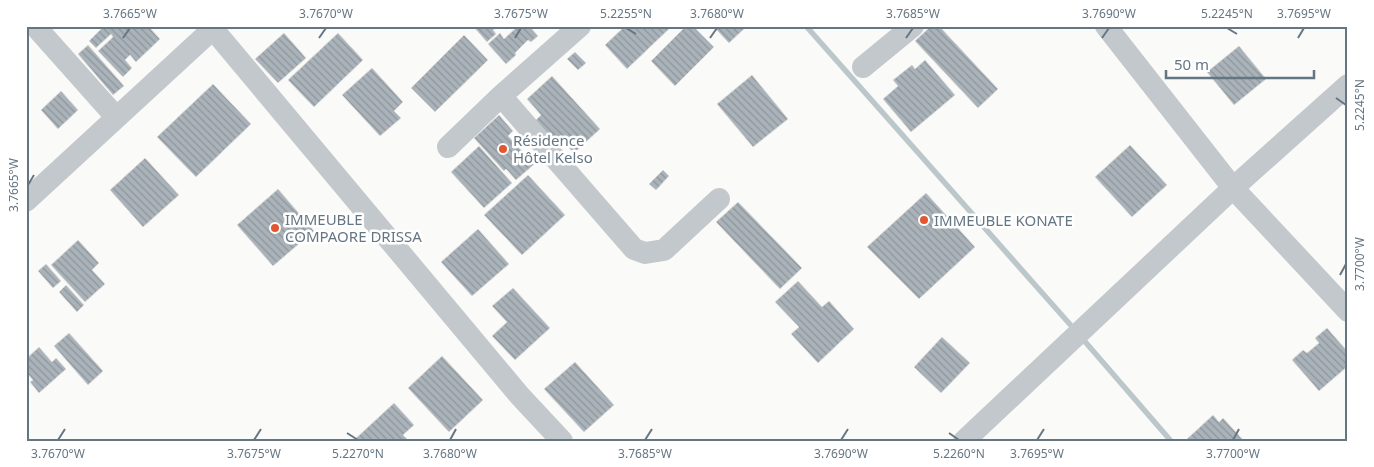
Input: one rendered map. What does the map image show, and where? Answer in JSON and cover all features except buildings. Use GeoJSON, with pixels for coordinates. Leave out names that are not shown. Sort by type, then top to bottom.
{"type":"FeatureCollection","features":[{"type":"Feature","properties":{"kind":"street"},"geometry":{"type":"LineString","coordinates":[[34,26],[116,117]]}},
{"type":"Feature","properties":{"kind":"street"},"geometry":{"type":"LineString","coordinates":[[448,148],[500,96],[580,26]]}},
{"type":"Feature","properties":{"kind":"street"},"geometry":{"type":"LineString","coordinates":[[863,67],[913,26]]}},
{"type":"Feature","properties":{"kind":"street"},"geometry":{"type":"LineString","coordinates":[[1106,26],[1234,188],[1348,311]]}},
{"type":"Feature","properties":{"kind":"street"},"geometry":{"type":"LineString","coordinates":[[26,201],[215,28],[514,388],[562,441]]}},
{"type":"Feature","properties":{"kind":"street"},"geometry":{"type":"LineString","coordinates":[[964,441],[1234,188],[1348,85]]}},
{"type":"Feature","properties":{"kind":"street"},"geometry":{"type":"LineString","coordinates":[[500,96],[634,249],[646,252],[664,250],[719,199]]}},
{"type":"Feature","properties":{"kind":"waterway"},"geometry":{"type":"LineString","coordinates":[[806,26],[1075,330]]}},
{"type":"Feature","properties":{"kind":"waterway"},"geometry":{"type":"LineString","coordinates":[[1081,337],[1171,441]]}},
{"type":"Feature","properties":{"kind":"place","name":"Résidence Hôtel Kelso"},"geometry":{"type":"Point","coordinates":[503,149]}},
{"type":"Feature","properties":{"kind":"place","name":"IMMEUBLE KONATE"},"geometry":{"type":"Point","coordinates":[924,220]}},
{"type":"Feature","properties":{"kind":"place","name":"IMMEUBLE COMPAORE DRISSA"},"geometry":{"type":"Point","coordinates":[275,228]}}]}
